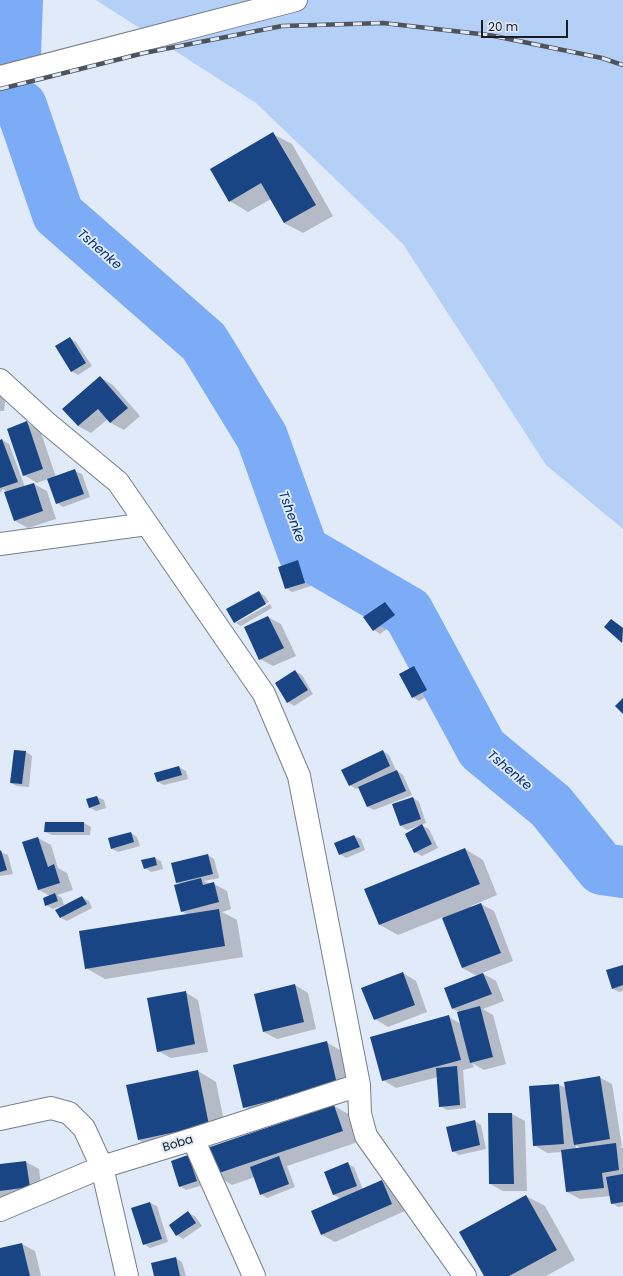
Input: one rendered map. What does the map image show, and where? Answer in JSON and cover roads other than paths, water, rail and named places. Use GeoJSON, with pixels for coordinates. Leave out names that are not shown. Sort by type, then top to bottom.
{"type":"FeatureCollection","features":[{"type":"Feature","properties":{"kind":"street"},"geometry":{"type":"LineString","coordinates":[[0,77],[296,0]]}},
{"type":"Feature","properties":{"kind":"street"},"geometry":{"type":"LineString","coordinates":[[0,380],[48,424],[118,482],[264,694],[299,776],[360,1085],[360,1114],[366,1136],[465,1276]]}},
{"type":"Feature","properties":{"kind":"street"},"geometry":{"type":"LineString","coordinates":[[0,544],[147,524]]}},
{"type":"Feature","properties":{"kind":"street","name":"Boba"},"geometry":{"type":"LineString","coordinates":[[0,1210],[102,1167],[360,1085]]}},
{"type":"Feature","properties":{"kind":"street"},"geometry":{"type":"LineString","coordinates":[[0,1119],[51,1108],[69,1113],[84,1128],[102,1167],[127,1276]]}},
{"type":"Feature","properties":{"kind":"street"},"geometry":{"type":"LineString","coordinates":[[193,1139],[254,1276]]}},
{"type":"Feature","properties":{"kind":"waterway","name":"Tshenke"},"geometry":{"type":"LineString","coordinates":[[15,54],[17,0]]}},
{"type":"Feature","properties":{"kind":"waterway","name":"Tshenke"},"geometry":{"type":"LineString","coordinates":[[21,106],[58,214],[204,342],[262,437],[303,551],[408,612],[482,749],[551,806],[602,869],[623,872]]}},
{"type":"Feature","properties":{"kind":"railway"},"geometry":{"type":"LineString","coordinates":[[0,89],[144,53],[282,26],[383,23],[489,35],[602,58],[623,65]]}}]}
